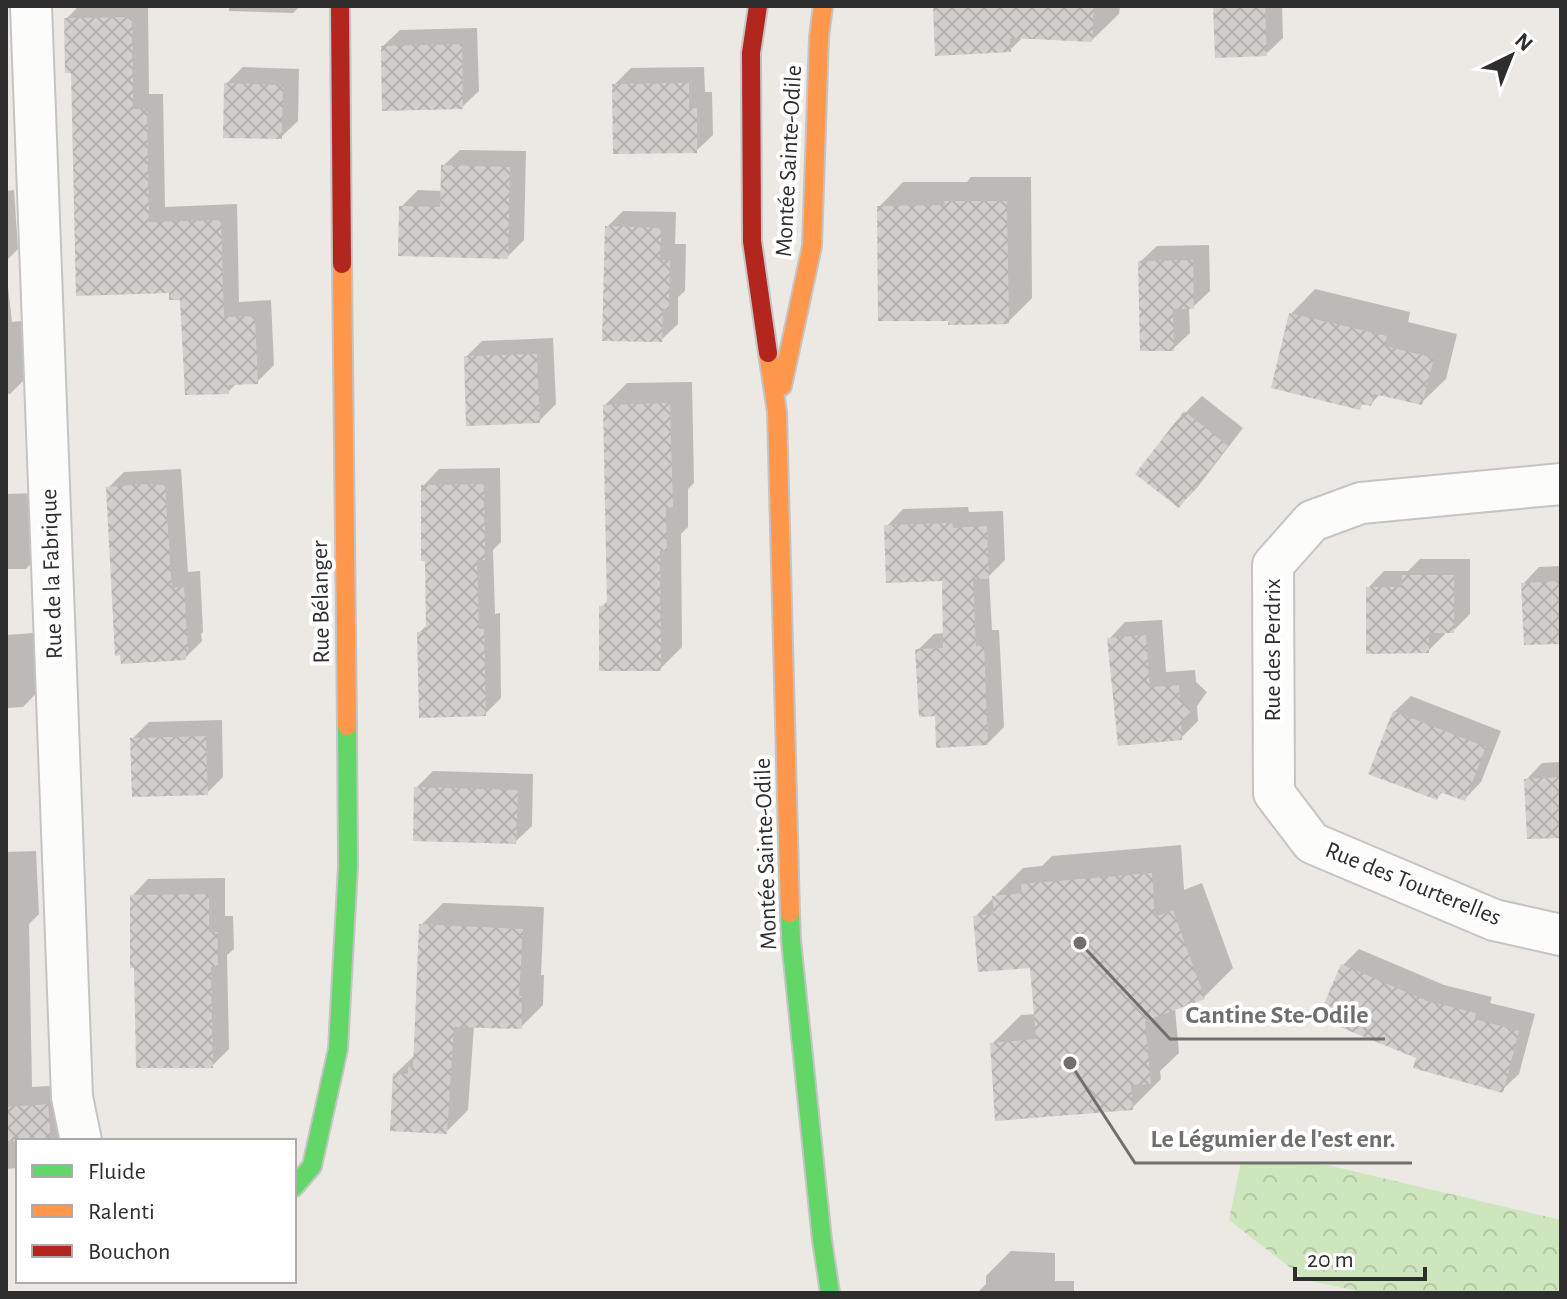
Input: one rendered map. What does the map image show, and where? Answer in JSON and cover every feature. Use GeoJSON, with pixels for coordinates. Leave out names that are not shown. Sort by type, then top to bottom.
{"type":"FeatureCollection","features":[{"type":"Feature","properties":{"kind":"main road","name":"Rue Bélanger"},"geometry":{"type":"LineString","coordinates":[[296,1185],[312,1166],[338,1049],[348,866],[340,6]]}},
{"type":"Feature","properties":{"kind":"main road","name":"Montée Sainte-Odile"},"geometry":{"type":"LineString","coordinates":[[758,6],[751,53],[752,241],[777,412],[791,940],[830,1293]]}},
{"type":"Feature","properties":{"kind":"main road","name":"Montée Sainte-Odile"},"geometry":{"type":"LineString","coordinates":[[777,412],[812,246],[818,50],[823,6]]}},
{"type":"Feature","properties":{"kind":"street","name":"Rue de la Fabrique"},"geometry":{"type":"LineString","coordinates":[[31,6],[72,1097],[81,1139]]}},
{"type":"Feature","properties":{"kind":"street","name":"Rue des Perdrix"},"geometry":{"type":"LineString","coordinates":[[1312,843],[1274,793],[1273,565],[1312,521],[1361,503],[1561,484]]}},
{"type":"Feature","properties":{"kind":"street","name":"Rue des Tourterelles"},"geometry":{"type":"LineString","coordinates":[[1312,843],[1494,920],[1561,935]]}},
{"type":"Feature","properties":{"kind":"green space"},"geometry":{"type":"Polygon","coordinates":[[[1241,1162],[1327,1165],[1561,1220],[1561,1293],[1367,1293],[1306,1280],[1229,1220],[1241,1162]]]}},
{"type":"Feature","properties":{"kind":"building"},"geometry":{"type":"Polygon","coordinates":[[[933,6],[1094,6],[1092,42],[1010,38],[1011,52],[935,56],[933,6]]]}},
{"type":"Feature","properties":{"kind":"building"},"geometry":{"type":"Polygon","coordinates":[[[1213,6],[1265,6],[1267,56],[1215,58],[1213,6]]]}},
{"type":"Feature","properties":{"kind":"building"},"geometry":{"type":"Polygon","coordinates":[[[132,17],[133,109],[147,109],[149,222],[221,220],[224,317],[255,316],[258,384],[229,385],[229,394],[185,395],[180,300],[169,300],[169,293],[76,296],[71,73],[65,73],[64,18],[132,17]]]}},
{"type":"Feature","properties":{"kind":"building"},"geometry":{"type":"Polygon","coordinates":[[[462,44],[463,109],[382,111],[381,46],[462,44]]]}},
{"type":"Feature","properties":{"kind":"building"},"geometry":{"type":"Polygon","coordinates":[[[224,83],[283,85],[282,139],[223,138],[224,83]]]}},
{"type":"Feature","properties":{"kind":"building"},"geometry":{"type":"Polygon","coordinates":[[[689,83],[689,108],[697,108],[697,153],[613,154],[612,84],[689,83]]]}},
{"type":"Feature","properties":{"kind":"building"},"geometry":{"type":"Polygon","coordinates":[[[441,165],[510,167],[508,259],[398,256],[399,206],[440,207],[441,165]]]}},
{"type":"Feature","properties":{"kind":"building"},"geometry":{"type":"Polygon","coordinates":[[[944,201],[1007,201],[1009,324],[878,321],[877,206],[945,205],[944,201]]]}},
{"type":"Feature","properties":{"kind":"building"},"geometry":{"type":"Polygon","coordinates":[[[605,226],[661,228],[660,260],[670,260],[669,309],[663,309],[662,342],[602,341],[605,226]]]}},
{"type":"Feature","properties":{"kind":"building"},"geometry":{"type":"Polygon","coordinates":[[[1193,260],[1194,309],[1173,309],[1174,351],[1140,351],[1138,261],[1193,260]]]}},
{"type":"Feature","properties":{"kind":"building"},"geometry":{"type":"Polygon","coordinates":[[[1289,313],[1387,336],[1385,346],[1434,358],[1422,405],[1374,394],[1371,406],[1362,404],[1360,410],[1271,388],[1289,313]]]}},
{"type":"Feature","properties":{"kind":"building"},"geometry":{"type":"Polygon","coordinates":[[[537,354],[540,423],[466,426],[464,356],[537,354]]]}},
{"type":"Feature","properties":{"kind":"building"},"geometry":{"type":"Polygon","coordinates":[[[670,403],[673,507],[666,508],[667,551],[660,551],[661,671],[599,671],[599,606],[607,606],[603,405],[670,403]]]}},
{"type":"Feature","properties":{"kind":"building"},"geometry":{"type":"Polygon","coordinates":[[[1184,411],[1228,446],[1179,508],[1135,474],[1184,411]]]}},
{"type":"Feature","properties":{"kind":"building"},"geometry":{"type":"Polygon","coordinates":[[[484,484],[485,560],[477,560],[479,629],[484,629],[486,716],[419,718],[417,632],[426,632],[425,561],[421,561],[421,485],[484,484]]]}},
{"type":"Feature","properties":{"kind":"building"},"geometry":{"type":"Polygon","coordinates":[[[165,485],[172,588],[184,587],[188,650],[186,660],[121,664],[120,655],[115,656],[106,487],[165,485]]]}},
{"type":"Feature","properties":{"kind":"building"},"geometry":{"type":"Polygon","coordinates":[[[952,523],[953,528],[987,526],[989,579],[973,579],[976,646],[984,645],[988,745],[936,748],[935,716],[919,717],[915,649],[943,648],[942,581],[886,583],[884,525],[952,523]]]}},
{"type":"Feature","properties":{"kind":"building"},"geometry":{"type":"Polygon","coordinates":[[[1402,575],[1454,575],[1454,633],[1429,633],[1429,653],[1366,654],[1366,587],[1402,587],[1402,575]]]}},
{"type":"Feature","properties":{"kind":"building"},"geometry":{"type":"Polygon","coordinates":[[[1561,581],[1561,644],[1524,645],[1521,583],[1561,581]]]}},
{"type":"Feature","properties":{"kind":"building"},"geometry":{"type":"Polygon","coordinates":[[[1146,635],[1150,687],[1179,685],[1180,699],[1192,710],[1181,724],[1182,740],[1118,746],[1107,638],[1146,635]]]}},
{"type":"Feature","properties":{"kind":"building"},"geometry":{"type":"Polygon","coordinates":[[[1393,711],[1486,747],[1465,801],[1440,792],[1437,800],[1368,774],[1393,711]]]}},
{"type":"Feature","properties":{"kind":"building"},"geometry":{"type":"Polygon","coordinates":[[[206,736],[208,795],[132,797],[130,738],[206,736]]]}},
{"type":"Feature","properties":{"kind":"building"},"geometry":{"type":"Polygon","coordinates":[[[1561,777],[1561,838],[1527,839],[1524,779],[1561,777]]]}},
{"type":"Feature","properties":{"kind":"building"},"geometry":{"type":"Polygon","coordinates":[[[414,787],[518,790],[516,844],[413,841],[414,787]]]}},
{"type":"Feature","properties":{"kind":"building"},"geometry":{"type":"Polygon","coordinates":[[[1152,873],[1155,917],[1173,910],[1205,999],[1145,1021],[1151,1084],[1131,1085],[1133,1110],[995,1121],[990,1043],[1036,1039],[1030,968],[978,972],[973,916],[994,914],[992,896],[1022,893],[1021,884],[1152,873]]]}},
{"type":"Feature","properties":{"kind":"building"},"geometry":{"type":"Polygon","coordinates":[[[209,894],[209,932],[218,932],[218,967],[211,967],[213,1068],[136,1068],[134,968],[130,968],[130,895],[209,894]]]}},
{"type":"Feature","properties":{"kind":"building"},"geometry":{"type":"Polygon","coordinates":[[[419,924],[523,929],[519,996],[522,996],[522,1029],[454,1027],[447,1134],[390,1131],[393,1073],[408,1074],[408,1067],[413,1068],[419,924]]]}},
{"type":"Feature","properties":{"kind":"building"},"geometry":{"type":"Polygon","coordinates":[[[1341,964],[1427,1001],[1476,1013],[1475,1019],[1519,1031],[1503,1093],[1413,1068],[1416,1058],[1318,1018],[1341,964]]]}},
{"type":"Feature","properties":{"kind":"building"},"geometry":{"type":"Polygon","coordinates":[[[48,1104],[51,1139],[6,1141],[6,1107],[48,1104]]]}},
{"type":"Feature","properties":{"kind":"traffic: fast"},"geometry":{"type":"LineString","coordinates":[[296,1185],[312,1166],[338,1049],[348,866],[347,726]]}},
{"type":"Feature","properties":{"kind":"traffic: fast"},"geometry":{"type":"LineString","coordinates":[[790,913],[822,1240],[830,1293]]}},
{"type":"Feature","properties":{"kind":"traffic: slow"},"geometry":{"type":"LineString","coordinates":[[782,386],[812,246],[819,37],[823,6]]}},
{"type":"Feature","properties":{"kind":"traffic: slow"},"geometry":{"type":"LineString","coordinates":[[342,264],[347,726]]}},
{"type":"Feature","properties":{"kind":"traffic: slow"},"geometry":{"type":"LineString","coordinates":[[768,353],[777,412],[790,913]]}},
{"type":"Feature","properties":{"kind":"traffic: jam"},"geometry":{"type":"LineString","coordinates":[[340,6],[342,264]]}},
{"type":"Feature","properties":{"kind":"traffic: jam"},"geometry":{"type":"LineString","coordinates":[[758,6],[751,53],[752,241],[768,353]]}},
{"type":"Feature","properties":{"kind":"place","name":"Cantine Ste-Odile"},"geometry":{"type":"Point","coordinates":[1080,943]}},
{"type":"Feature","properties":{"kind":"place","name":"Le Légumier de l'est enr."},"geometry":{"type":"Point","coordinates":[1070,1063]}}]}
